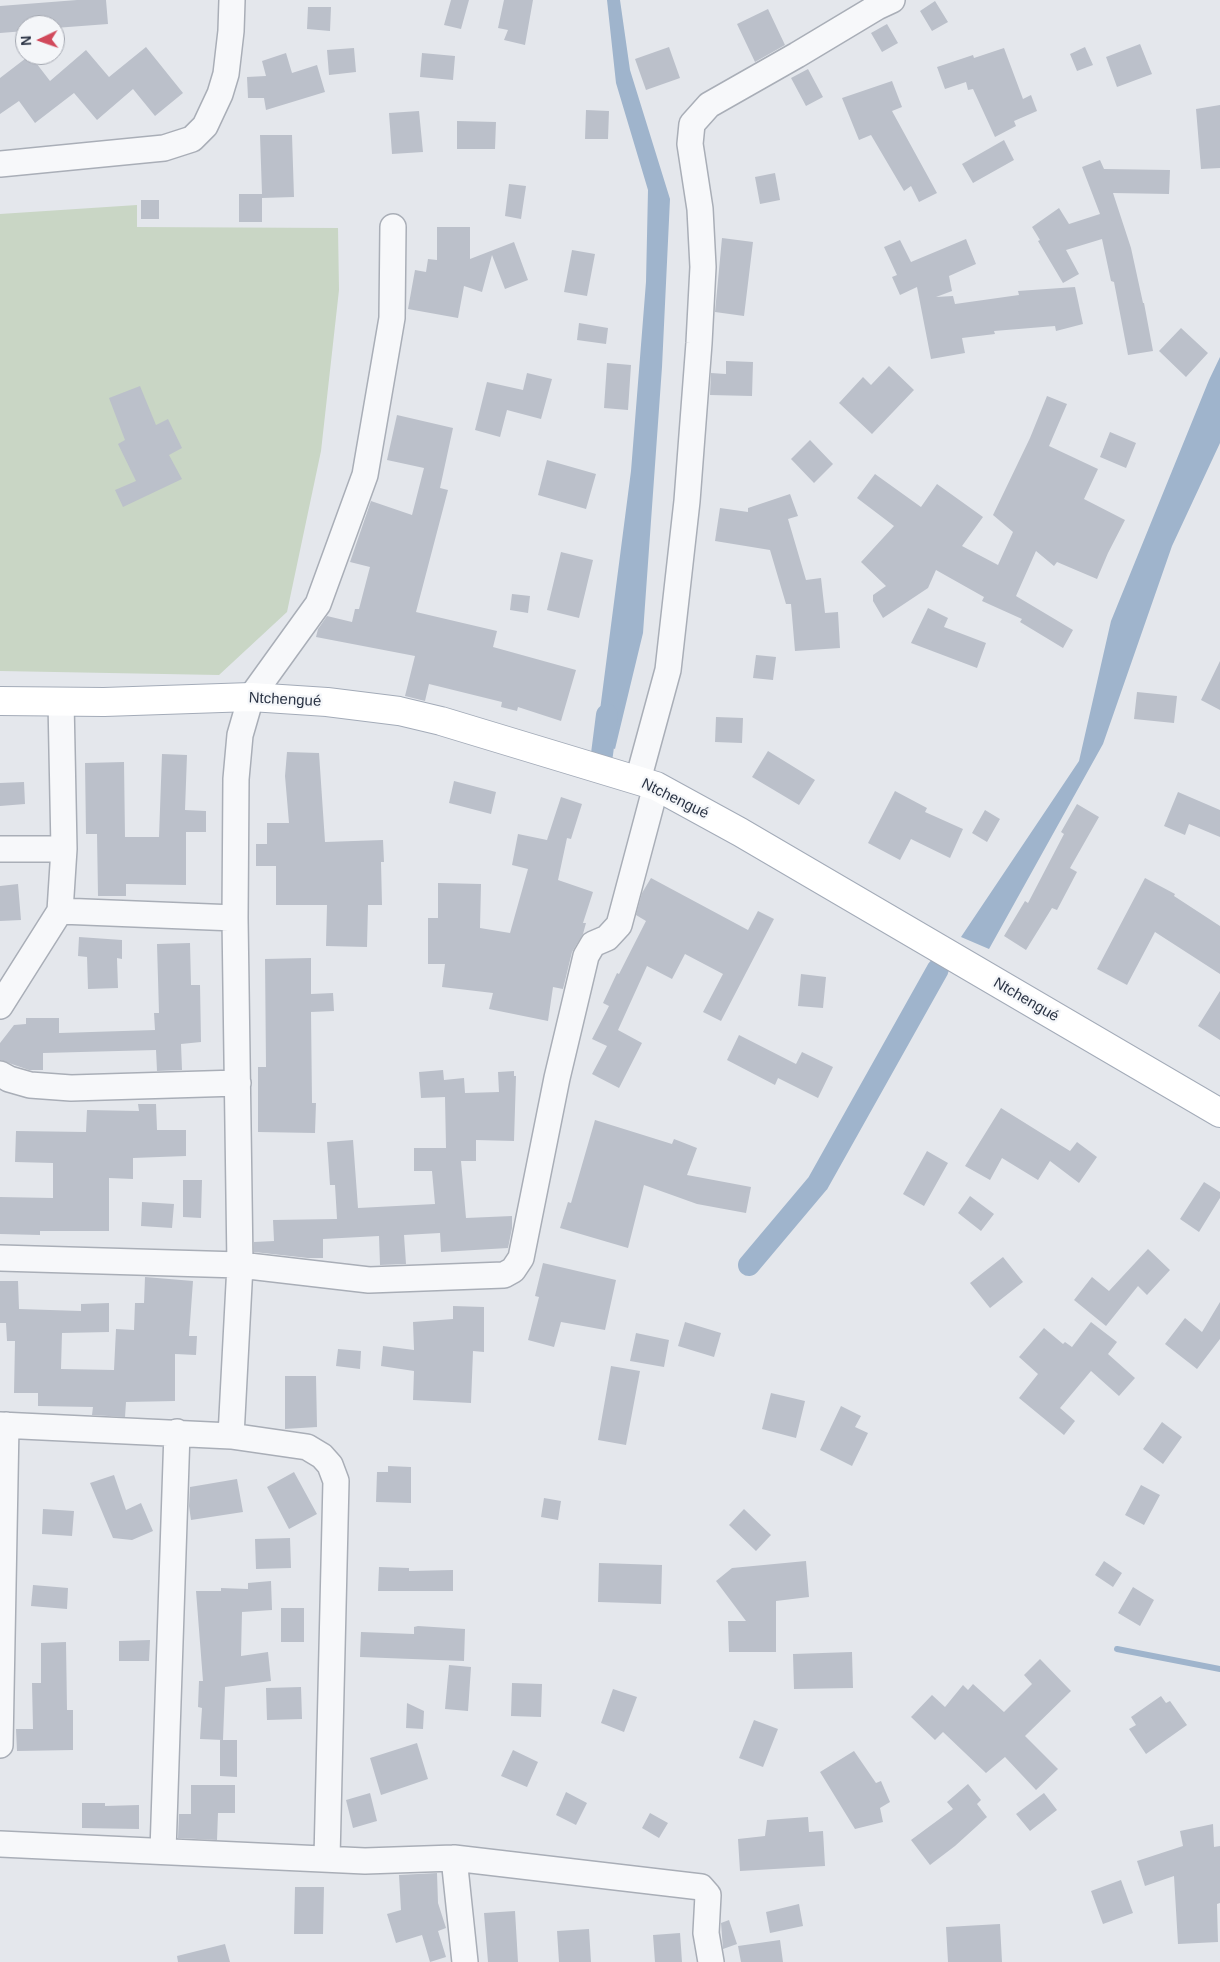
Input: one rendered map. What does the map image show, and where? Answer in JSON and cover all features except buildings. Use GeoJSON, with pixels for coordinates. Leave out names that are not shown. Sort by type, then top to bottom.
{"type":"FeatureCollection","features":[{"type":"Feature","properties":{"kind":"main road","name":"Ntchengué"},"geometry":{"type":"LineString","coordinates":[[0,702],[251,698],[326,702],[399,711],[441,721],[647,783],[740,832],[1220,1113]]}},
{"type":"Feature","properties":{"kind":"street"},"geometry":{"type":"LineString","coordinates":[[0,164],[164,148],[192,139],[205,126],[214,110],[224,80],[231,31],[232,0]]}},
{"type":"Feature","properties":{"kind":"street"},"geometry":{"type":"LineString","coordinates":[[0,1258],[240,1265],[369,1280],[504,1275],[513,1270],[521,1258],[557,1078],[586,956],[593,944],[607,938],[619,925],[668,670],[688,481],[703,267],[700,209],[690,144],[692,124],[709,105],[892,0]]}},
{"type":"Feature","properties":{"kind":"street"},"geometry":{"type":"LineString","coordinates":[[232,1436],[240,1265],[235,918],[236,779],[240,735],[251,698],[318,604],[365,474],[392,318],[393,227]]}},
{"type":"Feature","properties":{"kind":"street"},"geometry":{"type":"LineString","coordinates":[[0,1006],[60,911],[64,849],[60,701]]}},
{"type":"Feature","properties":{"kind":"street"},"geometry":{"type":"LineString","coordinates":[[0,849],[64,849]]}},
{"type":"Feature","properties":{"kind":"street"},"geometry":{"type":"LineString","coordinates":[[60,911],[235,918]]}},
{"type":"Feature","properties":{"kind":"street"},"geometry":{"type":"LineString","coordinates":[[0,1074],[9,1079],[30,1085],[71,1088],[238,1083]]}},
{"type":"Feature","properties":{"kind":"street"},"geometry":{"type":"LineString","coordinates":[[0,1745],[3,1425],[177,1432],[232,1436],[307,1447],[322,1456],[330,1465],[336,1481],[327,1858]]}},
{"type":"Feature","properties":{"kind":"street"},"geometry":{"type":"LineString","coordinates":[[163,1851],[177,1432]]}},
{"type":"Feature","properties":{"kind":"street"},"geometry":{"type":"LineString","coordinates":[[0,1844],[365,1861],[454,1858],[701,1887],[708,1896],[706,1933],[711,1962]]}},
{"type":"Feature","properties":{"kind":"street"},"geometry":{"type":"LineString","coordinates":[[454,1858],[465,1962]]}},
{"type":"Feature","properties":{"kind":"green space"},"geometry":{"type":"Polygon","coordinates":[[[137,205],[137,227],[338,228],[339,290],[321,451],[287,612],[219,675],[0,671],[0,214],[137,205]]]}},
{"type":"Feature","properties":{"kind":"water"},"geometry":{"type":"Polygon","coordinates":[[[607,0],[620,0],[630,70],[670,199],[662,367],[643,633],[615,749],[596,741],[631,471],[646,282],[648,190],[616,83],[607,0]]]}},
{"type":"Feature","properties":{"kind":"water"},"geometry":{"type":"Polygon","coordinates":[[[1220,357],[1220,443],[1172,546],[1103,744],[989,949],[961,937],[1079,761],[1111,621],[1220,357]]]}},
{"type":"Feature","properties":{"kind":"waterway"},"geometry":{"type":"LineString","coordinates":[[602,754],[607,715]]}},
{"type":"Feature","properties":{"kind":"waterway"},"geometry":{"type":"LineString","coordinates":[[749,1265],[818,1183],[938,969]]}},
{"type":"Feature","properties":{"kind":"waterway"},"geometry":{"type":"LineString","coordinates":[[1117,1649],[1220,1669]]}}]}
